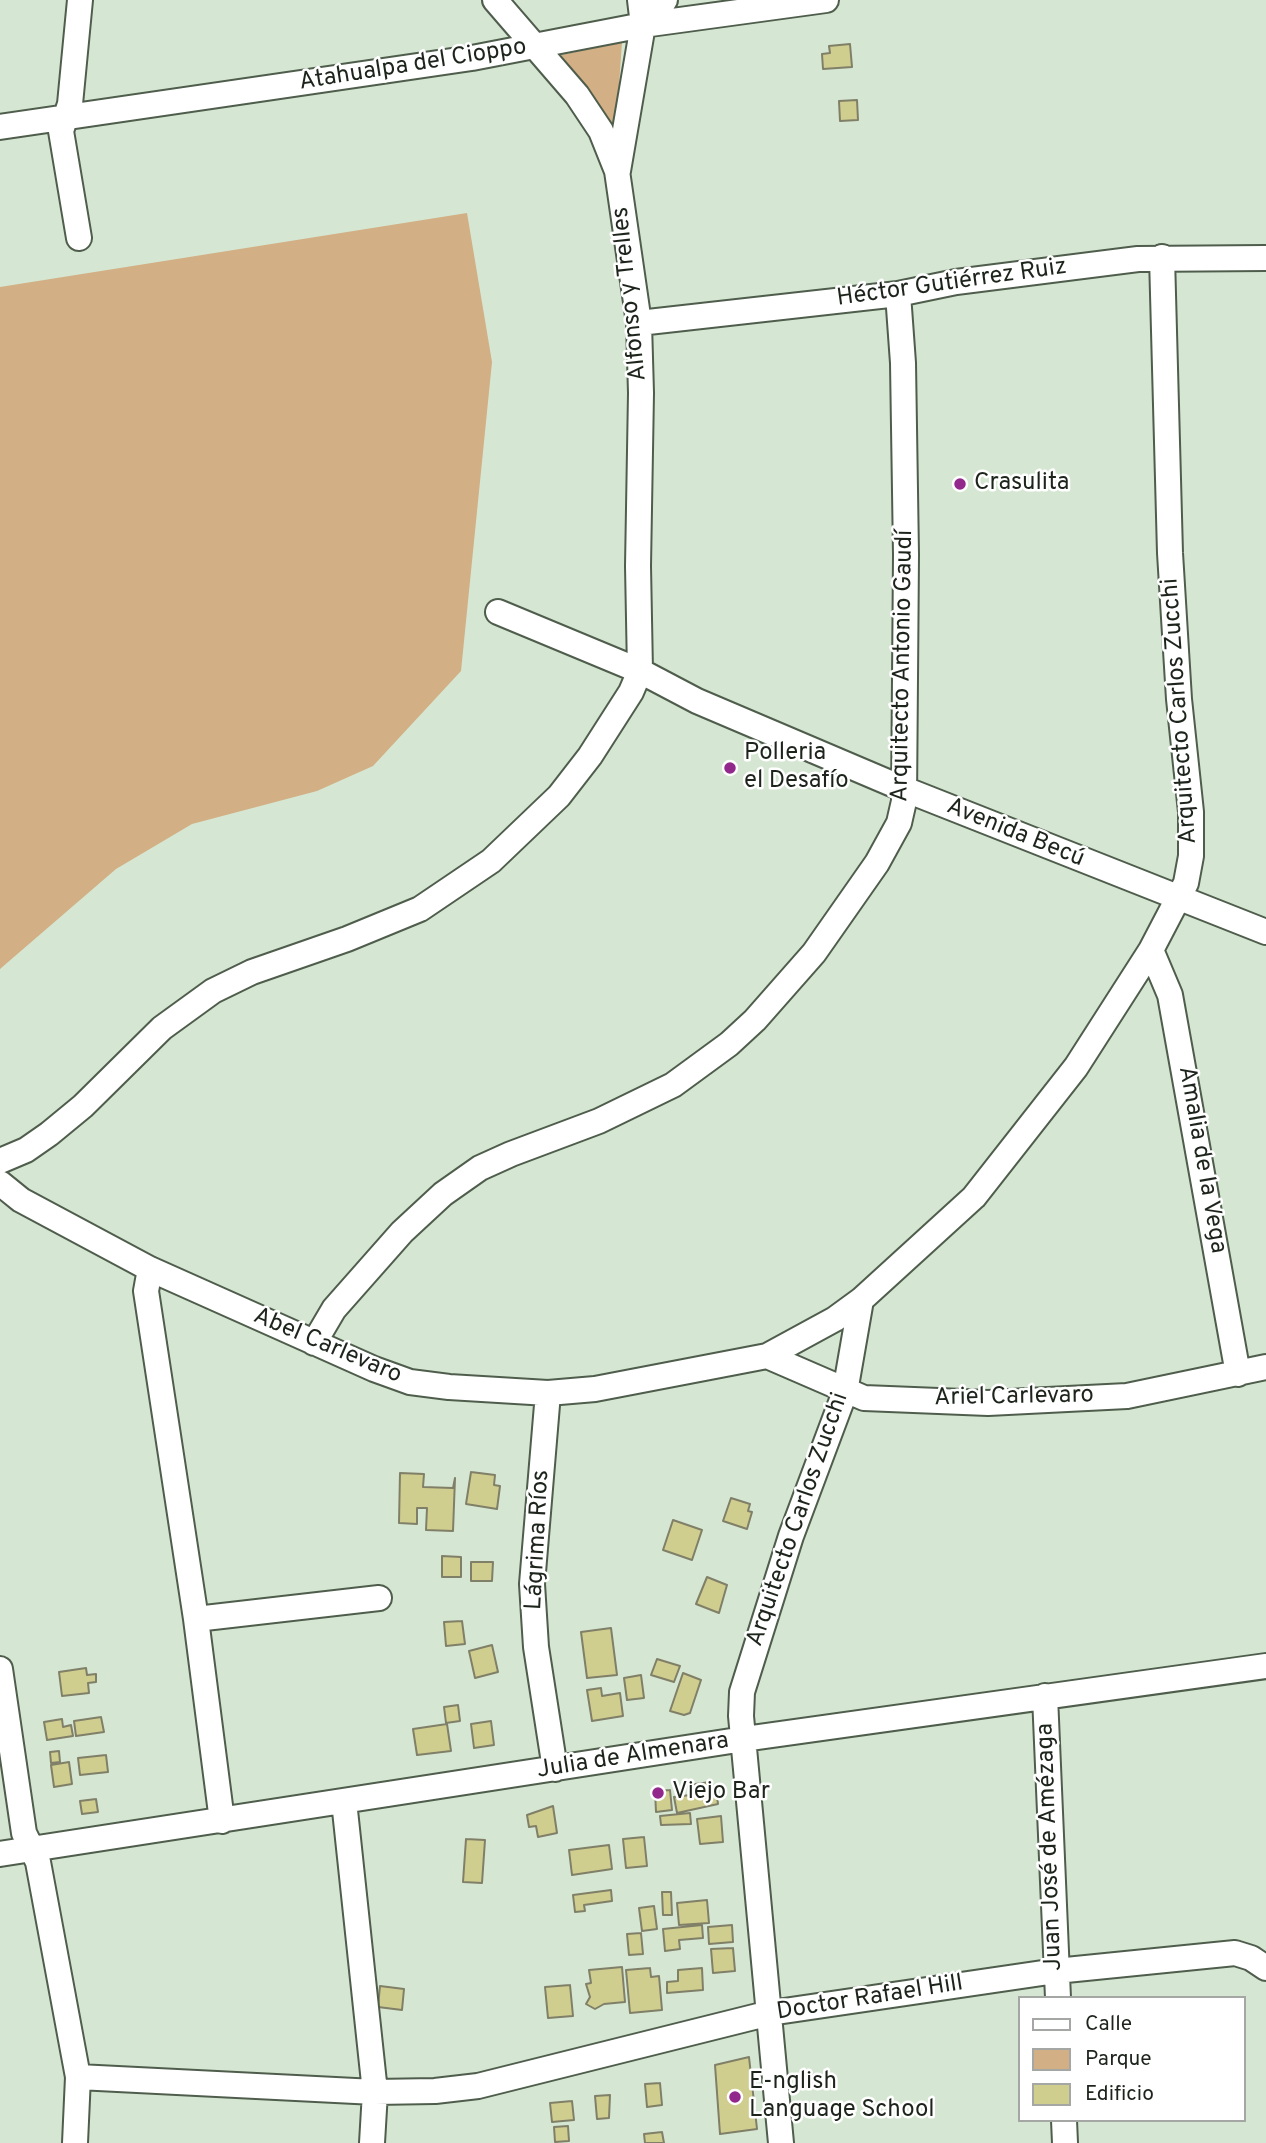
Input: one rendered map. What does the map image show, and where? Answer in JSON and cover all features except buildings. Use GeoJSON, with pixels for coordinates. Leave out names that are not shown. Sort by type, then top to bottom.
{"type":"FeatureCollection","features":[{"type":"Feature","properties":{"kind":"street"},"geometry":{"type":"LineString","coordinates":[[79,238],[61,131],[70,104],[80,0]]}},
{"type":"Feature","properties":{"kind":"street","name":"Alfonso y Trelles"},"geometry":{"type":"LineString","coordinates":[[495,0],[578,95],[601,131],[617,171],[639,323],[640,671]]}},
{"type":"Feature","properties":{"kind":"street"},"geometry":{"type":"LineString","coordinates":[[617,171],[643,25],[640,0]]}},
{"type":"Feature","properties":{"kind":"street"},"geometry":{"type":"LineString","coordinates":[[643,25],[665,0]]}},
{"type":"Feature","properties":{"kind":"street","name":"Atahualpa del Cioppo"},"geometry":{"type":"LineString","coordinates":[[0,127],[538,47],[643,25],[826,0]]}},
{"type":"Feature","properties":{"kind":"street","name":"Héctor Gutiérrez Ruiz"},"geometry":{"type":"LineString","coordinates":[[639,323],[898,294],[981,278],[1162,257],[1266,258]]}},
{"type":"Feature","properties":{"kind":"street","name":"Arquitecto Carlos Zucchi"},"geometry":{"type":"LineString","coordinates":[[767,1356],[835,1319],[861,1300],[974,1197],[1076,1067],[1150,950],[1185,883],[1191,856],[1191,812],[1179,699],[1170,553],[1162,257]]}},
{"type":"Feature","properties":{"kind":"street","name":"Arquitecto Antonio Gaudí"},"geometry":{"type":"LineString","coordinates":[[314,1343],[334,1309],[402,1232],[443,1194],[491,1164],[599,1121],[673,1085],[755,1020],[814,953],[877,863],[899,823],[904,789],[906,466],[898,294]]}},
{"type":"Feature","properties":{"kind":"street","name":"Avenida Becú"},"geometry":{"type":"LineString","coordinates":[[498,612],[640,671],[697,701],[904,789],[1266,932]]}},
{"type":"Feature","properties":{"kind":"street"},"geometry":{"type":"LineString","coordinates":[[0,1161],[26,1150],[49,1134],[83,1106],[162,1028],[213,991],[252,972],[347,939],[420,909],[491,861],[559,796],[619,714],[640,671]]}},
{"type":"Feature","properties":{"kind":"street","name":"Amalia de la Vega"},"geometry":{"type":"LineString","coordinates":[[1150,950],[1170,995],[1238,1374]]}},
{"type":"Feature","properties":{"kind":"street","name":"Abel Carlevaro"},"geometry":{"type":"LineString","coordinates":[[0,1183],[21,1200],[150,1269],[314,1343],[410,1382],[498,1392],[548,1393],[640,1382],[767,1356]]}},
{"type":"Feature","properties":{"kind":"street"},"geometry":{"type":"LineString","coordinates":[[150,1269],[145,1291],[196,1619],[222,1821]]}},
{"type":"Feature","properties":{"kind":"street","name":"Arquitecto Carlos Zucchi"},"geometry":{"type":"LineString","coordinates":[[781,2143],[742,1692],[755,1646],[845,1392],[861,1300]]}},
{"type":"Feature","properties":{"kind":"street","name":"Ariel Carlevaro"},"geometry":{"type":"LineString","coordinates":[[767,1356],[864,1398],[988,1403],[1127,1396],[1266,1367]]}},
{"type":"Feature","properties":{"kind":"street","name":"Lágrima Ríos"},"geometry":{"type":"LineString","coordinates":[[548,1393],[532,1584],[536,1647],[555,1769]]}},
{"type":"Feature","properties":{"kind":"street"},"geometry":{"type":"LineString","coordinates":[[196,1619],[379,1598]]}},
{"type":"Feature","properties":{"kind":"street","name":"Julia de Almenara"},"geometry":{"type":"LineString","coordinates":[[0,1854],[744,1739],[1266,1666]]}},
{"type":"Feature","properties":{"kind":"street"},"geometry":{"type":"LineString","coordinates":[[0,1669],[24,1833],[32,1849],[43,1887],[78,2077],[75,2143]]}},
{"type":"Feature","properties":{"kind":"street","name":"Juan José de Amézaga"},"geometry":{"type":"LineString","coordinates":[[1045,1696],[1058,1996]]}},
{"type":"Feature","properties":{"kind":"street"},"geometry":{"type":"LineString","coordinates":[[344,1801],[375,2092],[372,2143]]}},
{"type":"Feature","properties":{"kind":"street","name":"Doctor Rafael Hill"},"geometry":{"type":"LineString","coordinates":[[78,2077],[375,2092],[435,2091],[478,2086],[770,2013],[1056,1971],[1235,1953],[1251,1958],[1266,1968]]}},
{"type":"Feature","properties":{"kind":"street"},"geometry":{"type":"LineString","coordinates":[[1064,2122],[1065,2143]]}},
{"type":"Feature","properties":{"kind":"green space"},"geometry":{"type":"Polygon","coordinates":[[[622,42],[616,129],[561,55],[622,42]]]}},
{"type":"Feature","properties":{"kind":"green space"},"geometry":{"type":"Polygon","coordinates":[[[467,213],[492,362],[461,671],[373,766],[317,791],[192,824],[116,869],[0,969],[0,287],[467,213]]]}},
{"type":"Feature","properties":{"kind":"place","name":"Crasulita"},"geometry":{"type":"Point","coordinates":[960,484]}},
{"type":"Feature","properties":{"kind":"place","name":"Polleria el Desafío"},"geometry":{"type":"Point","coordinates":[730,768]}},
{"type":"Feature","properties":{"kind":"place","name":"Viejo Bar"},"geometry":{"type":"Point","coordinates":[658,1793]}},
{"type":"Feature","properties":{"kind":"place","name":"E-nglish Language School"},"geometry":{"type":"Point","coordinates":[735,2097]}}]}
